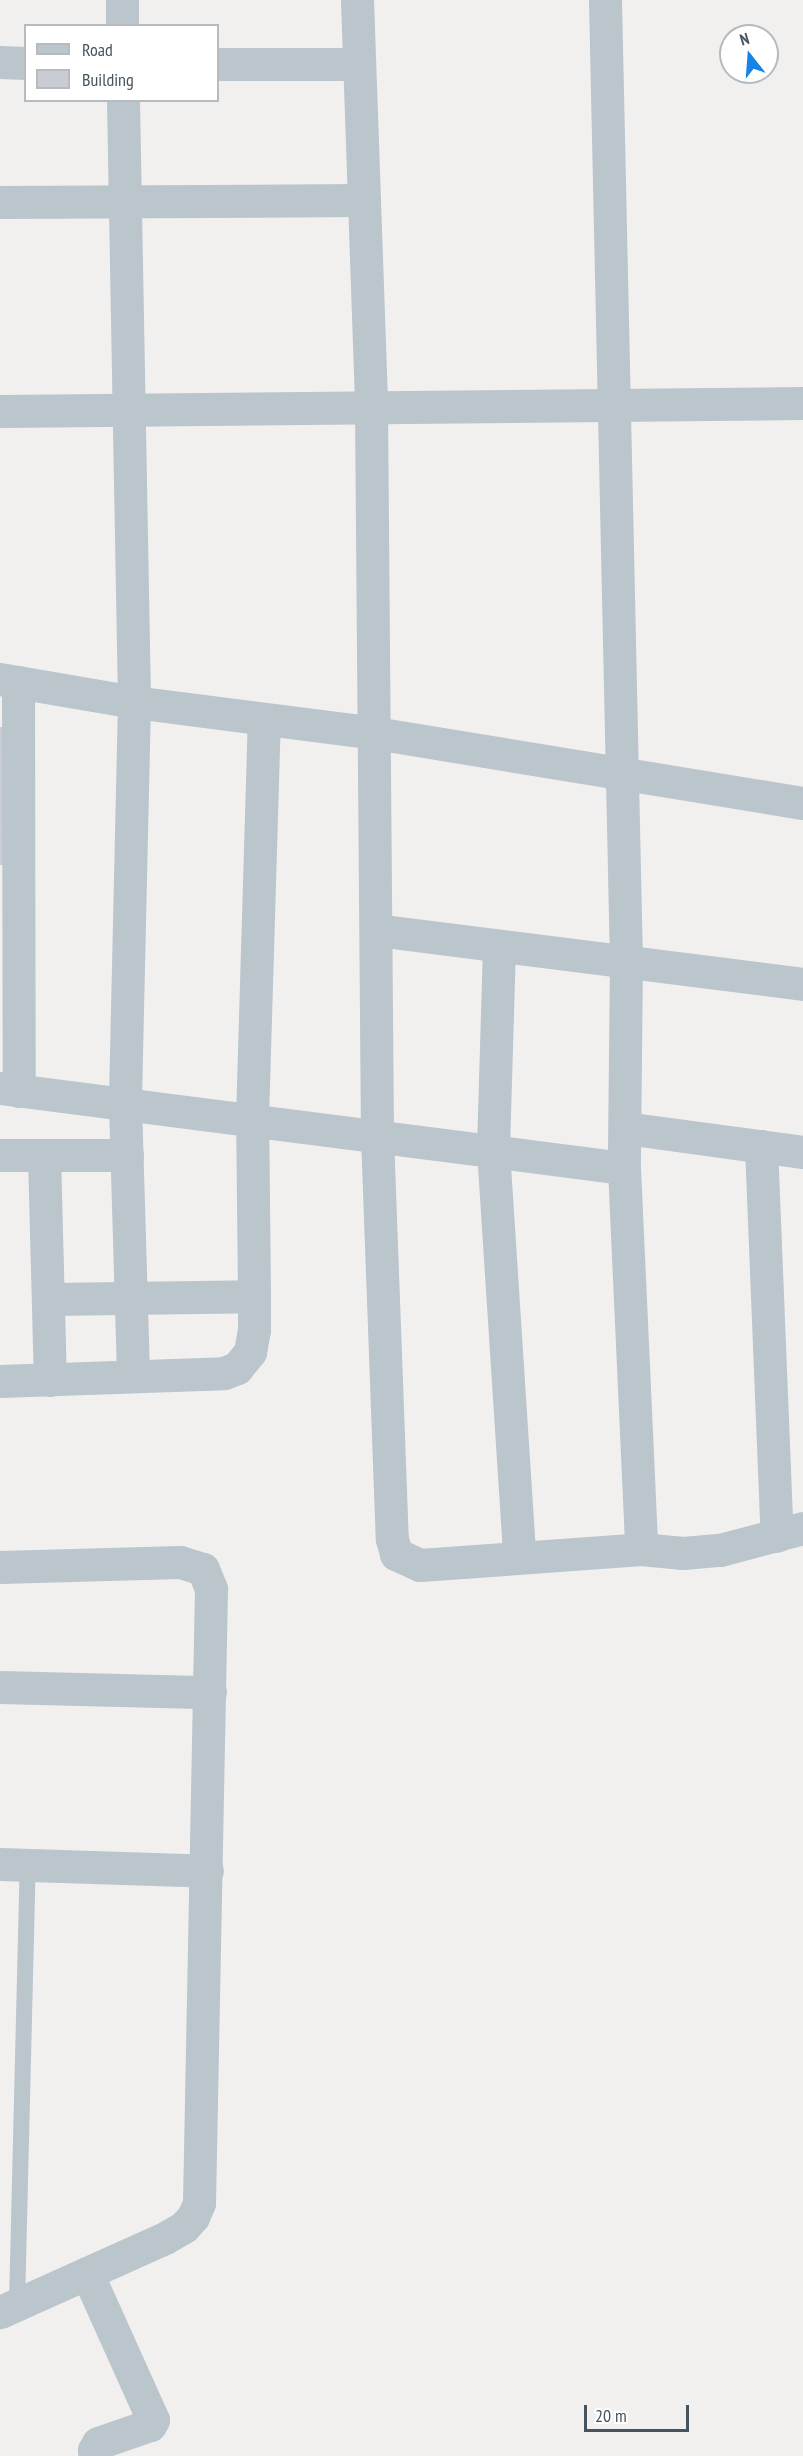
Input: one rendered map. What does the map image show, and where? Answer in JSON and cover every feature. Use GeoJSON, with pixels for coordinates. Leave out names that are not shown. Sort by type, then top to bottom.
{"type":"FeatureCollection","features":[{"type":"Feature","properties":{"kind":"street"},"geometry":{"type":"LineString","coordinates":[[122,0],[122,24]]}},
{"type":"Feature","properties":{"kind":"street"},"geometry":{"type":"LineString","coordinates":[[357,0],[371,406],[377,1136],[392,1539],[396,1554],[420,1565],[641,1549],[683,1553],[720,1550],[790,1532],[761,1146]]}},
{"type":"Feature","properties":{"kind":"street"},"geometry":{"type":"LineString","coordinates":[[605,0],[626,960],[624,1168],[641,1549]]}},
{"type":"Feature","properties":{"kind":"street"},"geometry":{"type":"LineString","coordinates":[[0,62],[24,63]]}},
{"type":"Feature","properties":{"kind":"street"},"geometry":{"type":"LineString","coordinates":[[219,64],[359,64]]}},
{"type":"Feature","properties":{"kind":"street"},"geometry":{"type":"LineString","coordinates":[[123,102],[134,702],[125,1104],[133,1375]]}},
{"type":"Feature","properties":{"kind":"street"},"geometry":{"type":"LineString","coordinates":[[0,202],[364,200]]}},
{"type":"Feature","properties":{"kind":"street"},"geometry":{"type":"LineString","coordinates":[[0,411],[615,403],[803,403]]}},
{"type":"Feature","properties":{"kind":"street"},"geometry":{"type":"LineString","coordinates":[[624,1168],[10,1090],[9,680],[134,702],[375,734],[803,803]]}},
{"type":"Feature","properties":{"kind":"street"},"geometry":{"type":"LineString","coordinates":[[0,1381],[224,1373],[237,1368],[250,1352],[254,1330],[252,1119],[264,720]]}},
{"type":"Feature","properties":{"kind":"street"},"geometry":{"type":"LineString","coordinates":[[376,930],[803,984]]}},
{"type":"Feature","properties":{"kind":"street"},"geometry":{"type":"LineString","coordinates":[[499,946],[493,1150],[519,1557]]}},
{"type":"Feature","properties":{"kind":"street"},"geometry":{"type":"LineString","coordinates":[[625,1128],[803,1152]]}},
{"type":"Feature","properties":{"kind":"street"},"geometry":{"type":"LineString","coordinates":[[0,1155],[127,1155]]}},
{"type":"Feature","properties":{"kind":"street"},"geometry":{"type":"LineString","coordinates":[[44,1155],[50,1380]]}},
{"type":"Feature","properties":{"kind":"street"},"geometry":{"type":"LineString","coordinates":[[49,1299],[254,1296]]}},
{"type":"Feature","properties":{"kind":"street"},"geometry":{"type":"LineString","coordinates":[[0,1567],[180,1562],[203,1569],[211,1589],[207,1871],[198,2203],[193,2217],[184,2227],[165,2238],[9,2308]]}},
{"type":"Feature","properties":{"kind":"street"},"geometry":{"type":"LineString","coordinates":[[0,1687],[210,1692]]}},
{"type":"Feature","properties":{"kind":"street"},"geometry":{"type":"LineString","coordinates":[[14,1865],[207,1871]]}},
{"type":"Feature","properties":{"kind":"street"},"geometry":{"type":"LineString","coordinates":[[87,2273],[153,2420],[150,2426],[98,2443],[94,2450],[95,2456]]}},
{"type":"Feature","properties":{"kind":"lane"},"geometry":{"type":"LineString","coordinates":[[9,2308],[14,1865]]}},
{"type":"Feature","properties":{"kind":"building"},"geometry":{"type":"Polygon","coordinates":[[[0,727],[6,727],[10,865],[0,865],[0,727]]]}}]}
